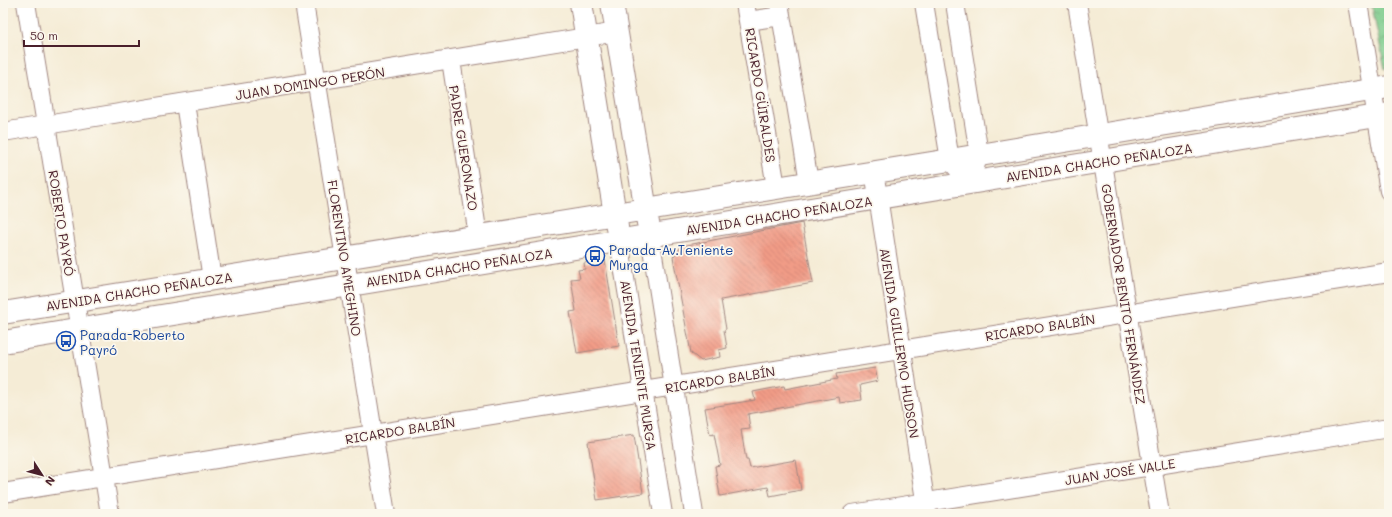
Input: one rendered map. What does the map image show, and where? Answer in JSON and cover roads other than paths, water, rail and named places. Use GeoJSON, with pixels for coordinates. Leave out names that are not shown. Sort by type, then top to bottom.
{"type":"FeatureCollection","features":[{"type":"Feature","properties":{"kind":"main road","name":"AVENIDA TENIENTE MURGA"},"geometry":{"type":"LineString","coordinates":[[581,3],[619,241]]}},
{"type":"Feature","properties":{"kind":"main road"},"geometry":{"type":"LineString","coordinates":[[612,3],[650,236]]}},
{"type":"Feature","properties":{"kind":"main road","name":"AVENIDA CHACHO PEÑALOZA"},"geometry":{"type":"LineString","coordinates":[[3,313],[874,171],[950,160],[1098,134],[1380,88]]}},
{"type":"Feature","properties":{"kind":"main road","name":"AVENIDA CHACHO PEÑALOZA"},"geometry":{"type":"LineString","coordinates":[[3,342],[1383,115]]}},
{"type":"Feature","properties":{"kind":"street","name":"ROBERTO PAYRÓ"},"geometry":{"type":"LineString","coordinates":[[26,3],[110,514]]}},
{"type":"Feature","properties":{"kind":"street","name":"FLORENTINO AMEGHINO"},"geometry":{"type":"LineString","coordinates":[[304,3],[386,514]]}},
{"type":"Feature","properties":{"kind":"street","name":"RICARDO GÜIRALDES"},"geometry":{"type":"LineString","coordinates":[[745,3],[776,187]]}},
{"type":"Feature","properties":{"kind":"street"},"geometry":{"type":"LineString","coordinates":[[924,3],[950,160],[970,183]]}},
{"type":"Feature","properties":{"kind":"street"},"geometry":{"type":"LineString","coordinates":[[955,3],[979,154],[970,183]]}},
{"type":"Feature","properties":{"kind":"street","name":"GOBERNADOR BENITO FERNÁNDEZ"},"geometry":{"type":"LineString","coordinates":[[1077,3],[1160,514]]}},
{"type":"Feature","properties":{"kind":"street"},"geometry":{"type":"LineString","coordinates":[[1358,3],[1380,88],[1389,191]]}},
{"type":"Feature","properties":{"kind":"street"},"geometry":{"type":"LineString","coordinates":[[748,21],[780,10],[809,182]]}},
{"type":"Feature","properties":{"kind":"street","name":"JUAN DOMINGO PERÓN"},"geometry":{"type":"LineString","coordinates":[[3,132],[617,32]]}},
{"type":"Feature","properties":{"kind":"street","name":"PADRE GUERONAZO"},"geometry":{"type":"LineString","coordinates":[[451,60],[478,236]]}},
{"type":"Feature","properties":{"kind":"street"},"geometry":{"type":"LineString","coordinates":[[185,103],[212,279]]}},
{"type":"Feature","properties":{"kind":"street","name":"AVENIDA GUILLERMO HUDSON"},"geometry":{"type":"LineString","coordinates":[[874,171],[926,508]]}},
{"type":"Feature","properties":{"kind":"street"},"geometry":{"type":"LineString","coordinates":[[650,236],[694,514]]}},
{"type":"Feature","properties":{"kind":"street","name":"AVENIDA TENIENTE MURGA"},"geometry":{"type":"LineString","coordinates":[[619,241],[663,514]]}},
{"type":"Feature","properties":{"kind":"street","name":"RICARDO BALBÍN"},"geometry":{"type":"LineString","coordinates":[[3,493],[1389,272]]}},
{"type":"Feature","properties":{"kind":"street","name":"JUAN JOSÉ VALLE"},"geometry":{"type":"LineString","coordinates":[[852,514],[926,508],[1152,466],[1389,428]]}},
{"type":"Feature","properties":{"kind":"place","name":"Parada-Av.Teniente Murga"},"geometry":{"type":"Point","coordinates":[595,256]}},
{"type":"Feature","properties":{"kind":"place","name":"Parada-Roberto Payró"},"geometry":{"type":"Point","coordinates":[66,341]}}]}
